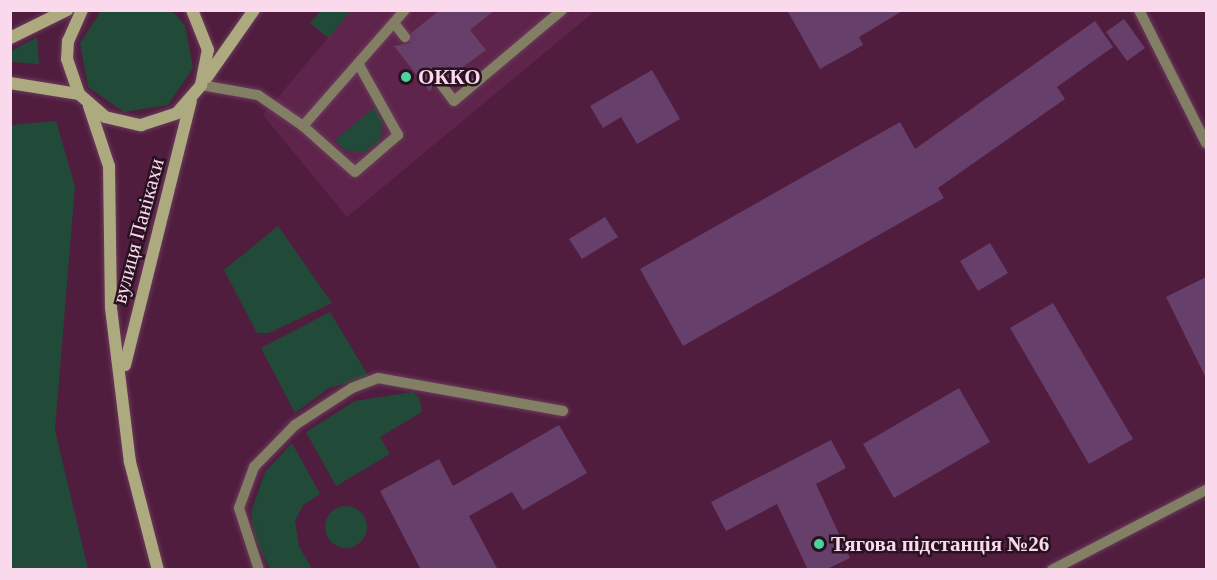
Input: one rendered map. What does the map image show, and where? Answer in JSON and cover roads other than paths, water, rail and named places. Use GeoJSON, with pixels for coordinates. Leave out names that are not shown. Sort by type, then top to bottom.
{"type":"FeatureCollection","features":[{"type":"Feature","properties":{"kind":"street"},"geometry":{"type":"LineString","coordinates":[[10,38],[68,10]]}},
{"type":"Feature","properties":{"kind":"street"},"geometry":{"type":"LineString","coordinates":[[82,10],[68,41],[67,59],[79,94],[89,106],[105,117],[141,125],[168,117],[191,101],[254,10]]}},
{"type":"Feature","properties":{"kind":"street"},"geometry":{"type":"LineString","coordinates":[[192,10],[208,50],[201,85]]}},
{"type":"Feature","properties":{"kind":"street"},"geometry":{"type":"LineString","coordinates":[[10,83],[79,94]]}},
{"type":"Feature","properties":{"kind":"street","name":"вулиця Панікахи"},"geometry":{"type":"LineString","coordinates":[[123,372],[191,101]]}},
{"type":"Feature","properties":{"kind":"street","name":"вулиця Панікахи"},"geometry":{"type":"LineString","coordinates":[[89,106],[109,166],[111,308],[123,372],[130,462],[158,570]]}},
{"type":"Feature","properties":{"kind":"lane"},"geometry":{"type":"LineString","coordinates":[[303,126],[405,10]]}},
{"type":"Feature","properties":{"kind":"lane"},"geometry":{"type":"LineString","coordinates":[[441,84],[454,101],[562,10]]}},
{"type":"Feature","properties":{"kind":"lane"},"geometry":{"type":"LineString","coordinates":[[1139,10],[1206,143]]}},
{"type":"Feature","properties":{"kind":"lane"},"geometry":{"type":"LineString","coordinates":[[394,22],[405,37]]}},
{"type":"Feature","properties":{"kind":"lane"},"geometry":{"type":"LineString","coordinates":[[201,85],[258,95],[303,126],[355,172],[398,135],[358,63]]}},
{"type":"Feature","properties":{"kind":"lane"},"geometry":{"type":"LineString","coordinates":[[259,570],[240,508],[254,467],[295,425],[352,388],[378,378],[563,411]]}},
{"type":"Feature","properties":{"kind":"lane"},"geometry":{"type":"LineString","coordinates":[[1052,570],[1206,490]]}},
{"type":"Feature","properties":{"kind":"place","name":"ОККО"},"geometry":{"type":"Point","coordinates":[406,77]}},
{"type":"Feature","properties":{"kind":"place","name":"Тягова пiдстанцiя №26"},"geometry":{"type":"Point","coordinates":[819,544]}}]}
